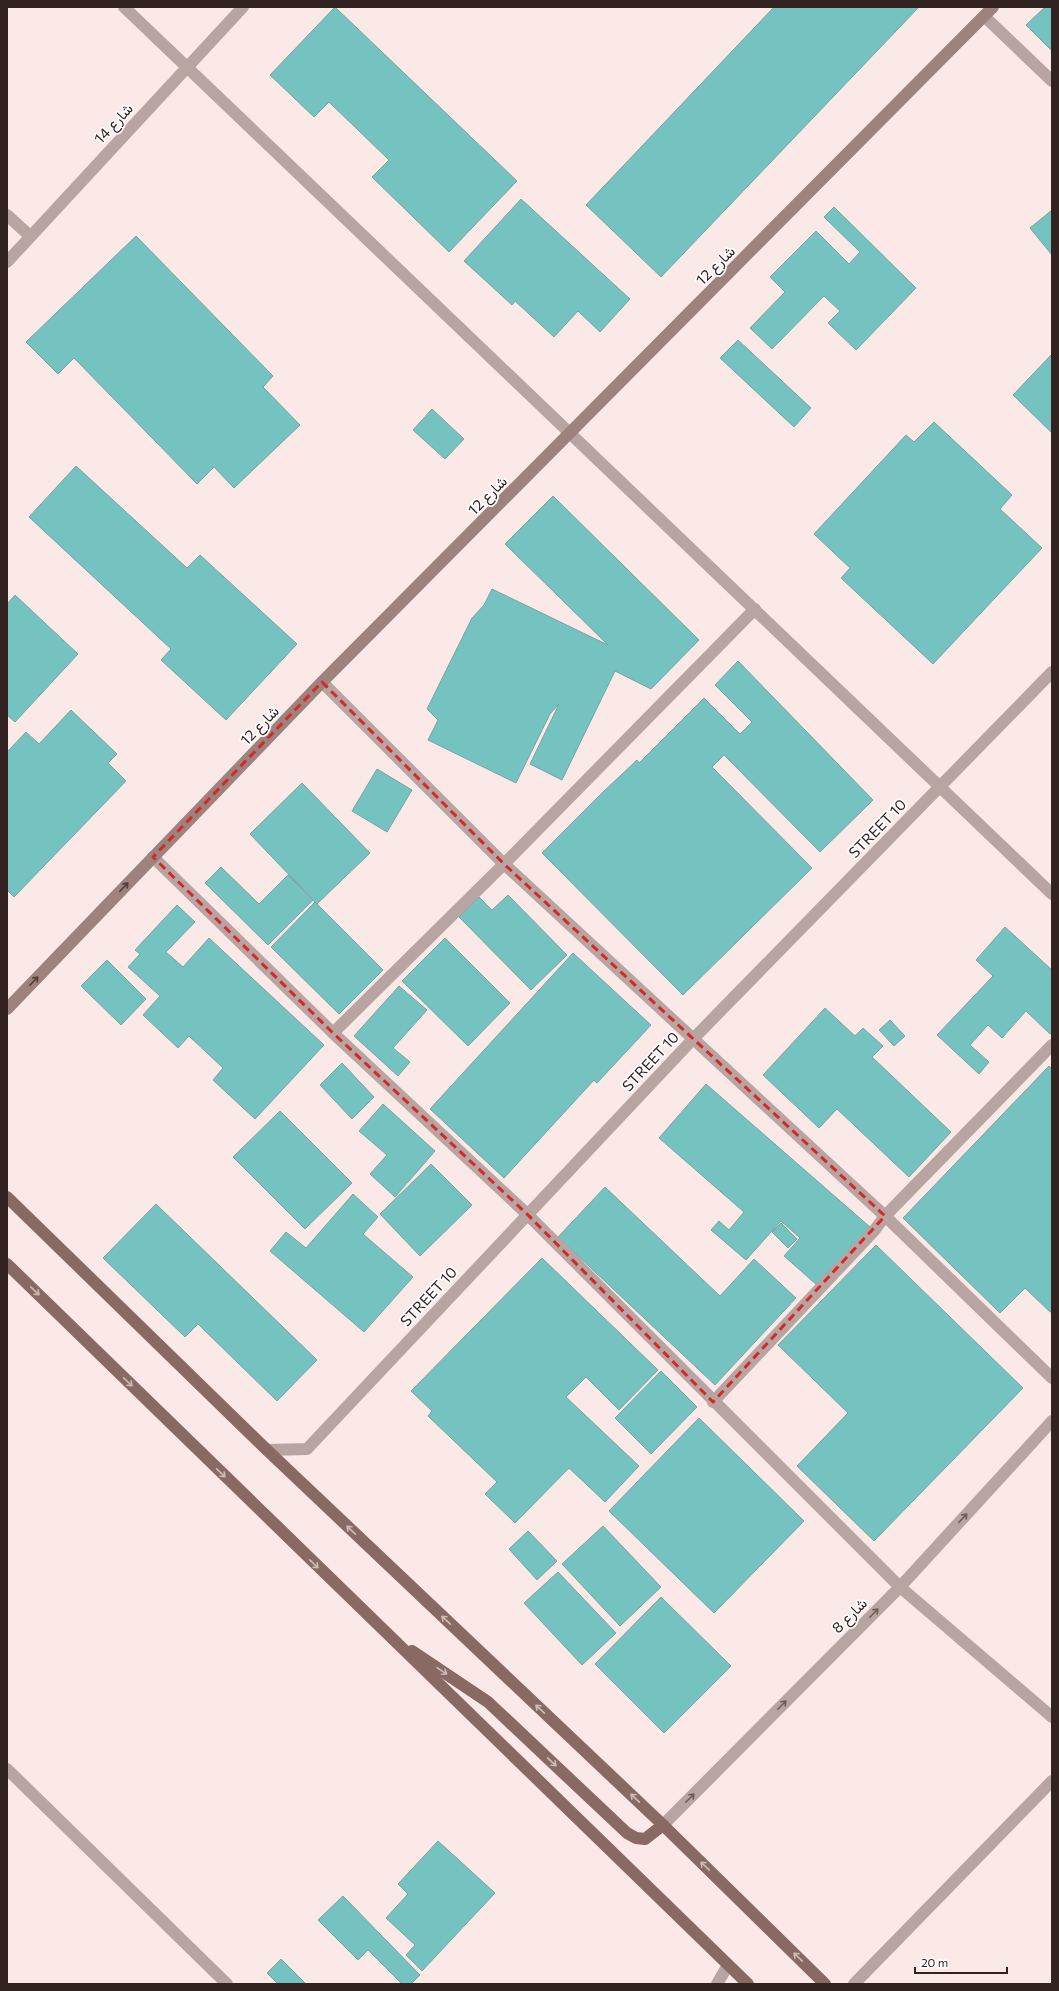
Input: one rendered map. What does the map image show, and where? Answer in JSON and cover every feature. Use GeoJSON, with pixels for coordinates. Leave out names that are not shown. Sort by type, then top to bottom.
{"type":"FeatureCollection","features":[{"type":"Feature","properties":{"kind":"main road"},"geometry":{"type":"LineString","coordinates":[[7,1197],[267,1450],[663,1825],[825,1984]]}},
{"type":"Feature","properties":{"kind":"main road"},"geometry":{"type":"LineString","coordinates":[[7,1264],[386,1634],[748,1984]]}},
{"type":"Feature","properties":{"kind":"main road"},"geometry":{"type":"LineString","coordinates":[[386,1634],[488,1702],[627,1833],[636,1838],[645,1839],[663,1825]]}},
{"type":"Feature","properties":{"kind":"street"},"geometry":{"type":"LineString","coordinates":[[124,7],[941,786],[1052,894]]}},
{"type":"Feature","properties":{"kind":"street","name":"شارع 14"},"geometry":{"type":"LineString","coordinates":[[7,262],[243,7]]}},
{"type":"Feature","properties":{"kind":"street","name":"شارع 12"},"geometry":{"type":"LineString","coordinates":[[7,1009],[322,682],[993,7]]}},
{"type":"Feature","properties":{"kind":"street"},"geometry":{"type":"LineString","coordinates":[[984,16],[1052,80]]}},
{"type":"Feature","properties":{"kind":"street"},"geometry":{"type":"LineString","coordinates":[[7,215],[30,236]]}},
{"type":"Feature","properties":{"kind":"street"},"geometry":{"type":"LineString","coordinates":[[333,1033],[504,864],[755,609]]}},
{"type":"Feature","properties":{"kind":"street","name":"STREET 10"},"geometry":{"type":"LineString","coordinates":[[267,1450],[308,1449],[527,1214],[694,1038],[1052,672]]}},
{"type":"Feature","properties":{"kind":"street"},"geometry":{"type":"LineString","coordinates":[[322,682],[504,864],[885,1216],[1052,1378]]}},
{"type":"Feature","properties":{"kind":"street"},"geometry":{"type":"LineString","coordinates":[[153,857],[333,1033],[527,1214],[713,1402],[900,1587],[1052,1718]]}},
{"type":"Feature","properties":{"kind":"street"},"geometry":{"type":"LineString","coordinates":[[713,1402],[874,1231],[885,1216],[1052,1045]]}},
{"type":"Feature","properties":{"kind":"street","name":"شارع 8"},"geometry":{"type":"LineString","coordinates":[[663,1825],[900,1587],[1052,1421]]}},
{"type":"Feature","properties":{"kind":"street"},"geometry":{"type":"LineString","coordinates":[[7,1769],[227,1984]]}},
{"type":"Feature","properties":{"kind":"street"},"geometry":{"type":"LineString","coordinates":[[854,1984],[1052,1781]]}},
{"type":"Feature","properties":{"kind":"street"},"geometry":{"type":"LineString","coordinates":[[717,1984],[728,1965]]}},
{"type":"Feature","properties":{"kind":"highlighted area"},"geometry":{"type":"Polygon","coordinates":[[[322,682],[504,864],[885,1216],[713,1402],[527,1214],[333,1033],[153,857],[322,682]]]}},
{"type":"Feature","properties":{"kind":"building"},"geometry":{"type":"Polygon","coordinates":[[[335,7],[517,181],[449,252],[372,177],[389,160],[329,102],[314,117],[270,75],[335,7]]]}},
{"type":"Feature","properties":{"kind":"building"},"geometry":{"type":"Polygon","coordinates":[[[774,7],[919,7],[661,277],[586,205],[774,7]]]}},
{"type":"Feature","properties":{"kind":"building"},"geometry":{"type":"Polygon","coordinates":[[[1045,7],[1052,7],[1052,51],[1026,25],[1045,7]]]}},
{"type":"Feature","properties":{"kind":"building"},"geometry":{"type":"Polygon","coordinates":[[[521,199],[630,299],[600,332],[578,311],[554,337],[515,301],[512,305],[464,261],[521,199]]]}},
{"type":"Feature","properties":{"kind":"building"},"geometry":{"type":"Polygon","coordinates":[[[834,207],[916,288],[856,350],[828,323],[840,311],[824,296],[772,349],[750,328],[785,292],[770,277],[816,231],[849,264],[860,252],[824,217],[834,207]]]}},
{"type":"Feature","properties":{"kind":"building"},"geometry":{"type":"Polygon","coordinates":[[[1052,210],[1052,255],[1030,228],[1052,210]]]}},
{"type":"Feature","properties":{"kind":"building"},"geometry":{"type":"Polygon","coordinates":[[[136,236],[273,376],[263,387],[300,425],[234,488],[214,467],[197,484],[74,358],[58,374],[26,342],[136,236]]]}},
{"type":"Feature","properties":{"kind":"building"},"geometry":{"type":"Polygon","coordinates":[[[738,340],[811,408],[794,427],[720,358],[738,340]]]}},
{"type":"Feature","properties":{"kind":"building"},"geometry":{"type":"Polygon","coordinates":[[[1052,354],[1052,433],[1013,395],[1052,354]]]}},
{"type":"Feature","properties":{"kind":"building"},"geometry":{"type":"Polygon","coordinates":[[[432,409],[464,439],[445,459],[413,430],[432,409]]]}},
{"type":"Feature","properties":{"kind":"building"},"geometry":{"type":"Polygon","coordinates":[[[934,422],[1012,495],[1000,509],[1042,548],[933,664],[841,578],[850,568],[814,534],[906,435],[914,442],[934,422]]]}},
{"type":"Feature","properties":{"kind":"building"},"geometry":{"type":"Polygon","coordinates":[[[76,466],[187,568],[200,555],[297,644],[226,720],[161,660],[171,649],[29,517],[76,466]]]}},
{"type":"Feature","properties":{"kind":"building"},"geometry":{"type":"Polygon","coordinates":[[[553,496],[699,640],[651,689],[615,671],[562,780],[530,764],[559,704],[550,714],[516,783],[428,740],[438,720],[427,709],[472,618],[484,605],[492,589],[608,645],[505,544],[553,496]]]}},
{"type":"Feature","properties":{"kind":"building"},"geometry":{"type":"Polygon","coordinates":[[[15,595],[78,654],[15,722],[7,715],[7,604],[15,595]]]}},
{"type":"Feature","properties":{"kind":"building"},"geometry":{"type":"Polygon","coordinates":[[[738,661],[873,800],[820,852],[724,755],[712,767],[812,868],[683,995],[542,853],[637,760],[639,763],[704,698],[740,734],[752,722],[715,685],[738,661]]]}},
{"type":"Feature","properties":{"kind":"building"},"geometry":{"type":"Polygon","coordinates":[[[71,710],[117,754],[108,763],[126,781],[14,897],[7,890],[7,752],[26,732],[39,744],[71,710]]]}},
{"type":"Feature","properties":{"kind":"building"},"geometry":{"type":"Polygon","coordinates":[[[377,769],[412,790],[387,832],[352,811],[377,769]]]}},
{"type":"Feature","properties":{"kind":"building"},"geometry":{"type":"Polygon","coordinates":[[[302,783],[370,853],[317,904],[250,834],[302,783]]]}},
{"type":"Feature","properties":{"kind":"building"},"geometry":{"type":"Polygon","coordinates":[[[221,867],[259,904],[288,875],[313,900],[268,945],[205,883],[221,867]]]}},
{"type":"Feature","properties":{"kind":"building"},"geometry":{"type":"Polygon","coordinates":[[[508,895],[567,955],[531,990],[459,917],[479,897],[492,910],[508,895]]]}},
{"type":"Feature","properties":{"kind":"building"},"geometry":{"type":"Polygon","coordinates":[[[315,902],[383,970],[339,1014],[271,947],[315,902]]]}},
{"type":"Feature","properties":{"kind":"building"},"geometry":{"type":"Polygon","coordinates":[[[177,905],[195,922],[166,952],[183,967],[209,938],[324,1045],[255,1119],[213,1080],[223,1068],[189,1036],[178,1048],[143,1015],[160,996],[128,967],[140,954],[135,950],[177,905]]]}},
{"type":"Feature","properties":{"kind":"building"},"geometry":{"type":"Polygon","coordinates":[[[1005,927],[1052,970],[1052,1032],[1050,1034],[1026,1011],[1002,1038],[988,1025],[970,1045],[989,1062],[979,1074],[937,1035],[993,976],[976,960],[1005,927]]]}},
{"type":"Feature","properties":{"kind":"building"},"geometry":{"type":"Polygon","coordinates":[[[445,938],[510,1003],[468,1046],[402,981],[445,938]]]}},
{"type":"Feature","properties":{"kind":"building"},"geometry":{"type":"Polygon","coordinates":[[[573,953],[651,1025],[597,1083],[594,1080],[504,1178],[430,1109],[573,953]]]}},
{"type":"Feature","properties":{"kind":"building"},"geometry":{"type":"Polygon","coordinates":[[[107,960],[146,999],[121,1025],[81,986],[107,960]]]}},
{"type":"Feature","properties":{"kind":"building"},"geometry":{"type":"Polygon","coordinates":[[[399,986],[427,1010],[393,1048],[410,1062],[398,1076],[354,1036],[399,986]]]}},
{"type":"Feature","properties":{"kind":"building"},"geometry":{"type":"Polygon","coordinates":[[[825,1008],[855,1036],[863,1028],[883,1046],[872,1057],[951,1132],[909,1177],[837,1109],[819,1128],[763,1075],[825,1008]]]}},
{"type":"Feature","properties":{"kind":"building"},"geometry":{"type":"Polygon","coordinates":[[[890,1020],[905,1036],[894,1046],[879,1030],[890,1020]]]}},
{"type":"Feature","properties":{"kind":"building"},"geometry":{"type":"Polygon","coordinates":[[[342,1063],[374,1097],[352,1119],[320,1085],[342,1063]]]}},
{"type":"Feature","properties":{"kind":"building"},"geometry":{"type":"Polygon","coordinates":[[[1049,1066],[1052,1069],[1052,1311],[1050,1312],[1025,1288],[1000,1313],[903,1218],[1049,1066]]]}},
{"type":"Feature","properties":{"kind":"building"},"geometry":{"type":"Polygon","coordinates":[[[706,1084],[870,1227],[818,1286],[784,1256],[800,1238],[781,1221],[746,1260],[711,1230],[719,1221],[729,1230],[744,1212],[659,1138],[706,1084]]]}},
{"type":"Feature","properties":{"kind":"building"},"geometry":{"type":"Polygon","coordinates":[[[383,1104],[435,1151],[395,1197],[370,1174],[387,1155],[359,1131],[383,1104]]]}},
{"type":"Feature","properties":{"kind":"building"},"geometry":{"type":"Polygon","coordinates":[[[280,1111],[352,1183],[305,1229],[233,1157],[280,1111]]]}},
{"type":"Feature","properties":{"kind":"building"},"geometry":{"type":"Polygon","coordinates":[[[431,1164],[472,1205],[420,1256],[380,1214],[431,1164]]]}},
{"type":"Feature","properties":{"kind":"building"},"geometry":{"type":"Polygon","coordinates":[[[605,1187],[720,1296],[754,1259],[796,1298],[715,1385],[558,1237],[605,1187]]]}},
{"type":"Feature","properties":{"kind":"building"},"geometry":{"type":"Polygon","coordinates":[[[353,1194],[378,1217],[363,1234],[413,1277],[364,1332],[270,1251],[286,1232],[306,1248],[353,1194]]]}},
{"type":"Feature","properties":{"kind":"building"},"geometry":{"type":"Polygon","coordinates":[[[156,1204],[317,1360],[277,1401],[198,1324],[185,1337],[103,1258],[156,1204]]]}},
{"type":"Feature","properties":{"kind":"building"},"geometry":{"type":"Polygon","coordinates":[[[781,1223],[797,1239],[788,1248],[772,1232],[781,1223]]]}},
{"type":"Feature","properties":{"kind":"building"},"geometry":{"type":"Polygon","coordinates":[[[876,1245],[1023,1388],[874,1541],[797,1466],[848,1413],[778,1345],[876,1245]]]}},
{"type":"Feature","properties":{"kind":"building"},"geometry":{"type":"Polygon","coordinates":[[[542,1258],[658,1370],[619,1410],[586,1377],[566,1397],[639,1466],[605,1502],[569,1468],[515,1523],[485,1494],[497,1482],[428,1416],[432,1411],[411,1391],[542,1258]]]}},
{"type":"Feature","properties":{"kind":"building"},"geometry":{"type":"Polygon","coordinates":[[[661,1371],[697,1407],[651,1454],[615,1418],[661,1371]]]}},
{"type":"Feature","properties":{"kind":"building"},"geometry":{"type":"Polygon","coordinates":[[[699,1418],[804,1521],[714,1613],[609,1511],[699,1418]]]}},
{"type":"Feature","properties":{"kind":"building"},"geometry":{"type":"Polygon","coordinates":[[[603,1526],[661,1587],[620,1626],[562,1564],[603,1526]]]}},
{"type":"Feature","properties":{"kind":"building"},"geometry":{"type":"Polygon","coordinates":[[[528,1531],[557,1561],[537,1580],[509,1549],[528,1531]]]}},
{"type":"Feature","properties":{"kind":"building"},"geometry":{"type":"Polygon","coordinates":[[[558,1572],[616,1633],[582,1665],[524,1603],[558,1572]]]}},
{"type":"Feature","properties":{"kind":"building"},"geometry":{"type":"Polygon","coordinates":[[[661,1597],[731,1666],[664,1733],[595,1664],[661,1597]]]}},
{"type":"Feature","properties":{"kind":"building"},"geometry":{"type":"Polygon","coordinates":[[[438,1841],[495,1893],[422,1971],[406,1955],[415,1945],[386,1918],[408,1894],[398,1884],[438,1841]]]}},
{"type":"Feature","properties":{"kind":"building"},"geometry":{"type":"Polygon","coordinates":[[[343,1896],[420,1975],[411,1984],[402,1984],[368,1950],[358,1960],[318,1920],[343,1896]]]}},
{"type":"Feature","properties":{"kind":"building"},"geometry":{"type":"Polygon","coordinates":[[[281,1959],[306,1984],[278,1984],[267,1973],[281,1959]]]}}]}
